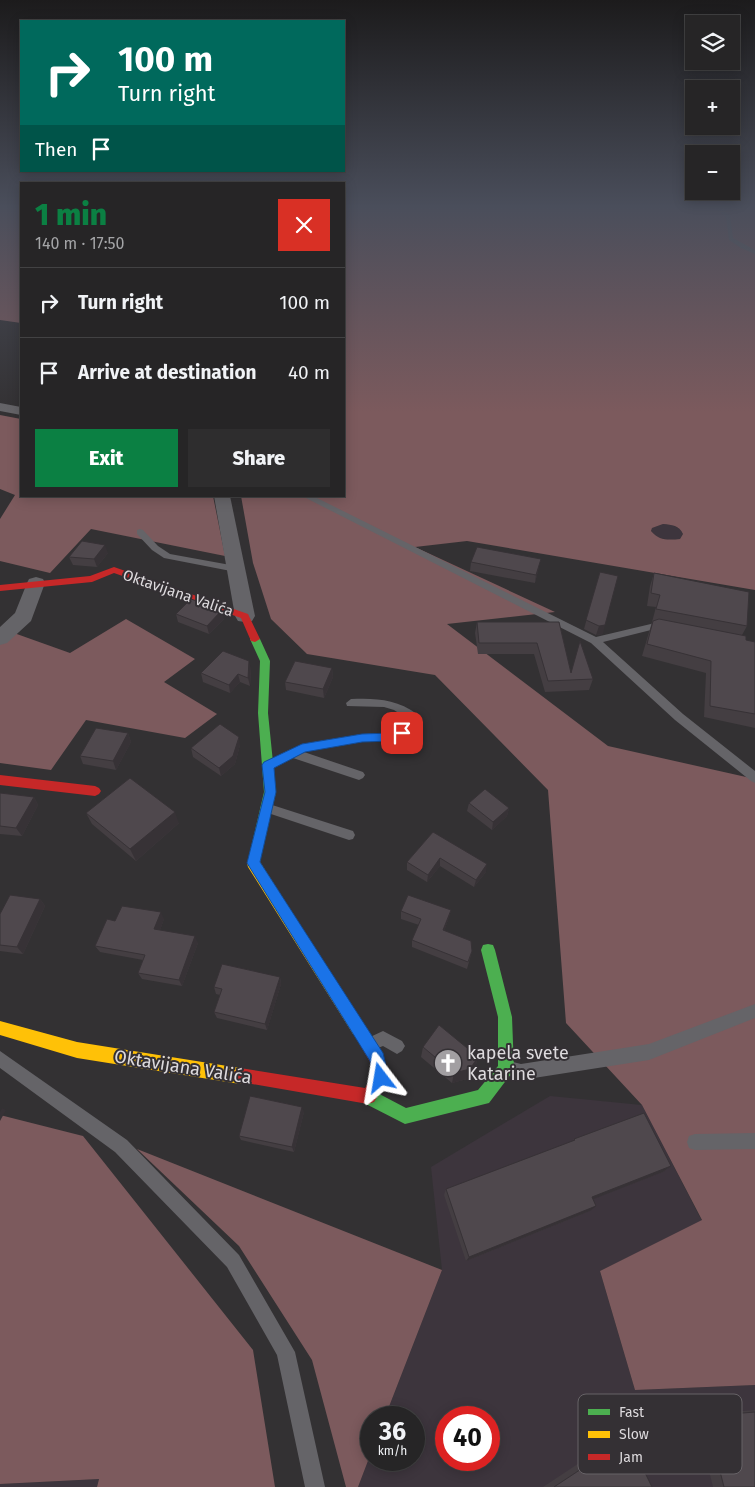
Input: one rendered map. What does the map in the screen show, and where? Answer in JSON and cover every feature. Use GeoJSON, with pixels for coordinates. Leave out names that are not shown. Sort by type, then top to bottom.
{"type":"FeatureCollection","features":[{"type":"Feature","properties":{"kind":"street"},"geometry":{"type":"LineString","coordinates":[[0,407],[20,410]]}},
{"type":"Feature","properties":{"kind":"street"},"geometry":{"type":"LineString","coordinates":[[222,497],[245,616]]}},
{"type":"Feature","properties":{"kind":"street","name":"Oktavijana Valića"},"geometry":{"type":"LineString","coordinates":[[0,588],[36,583],[92,580],[114,570],[245,616],[265,661],[262,713],[270,792],[253,863],[378,1059],[381,1078],[368,1096]]}},
{"type":"Feature","properties":{"kind":"street"},"geometry":{"type":"LineString","coordinates":[[0,638],[24,616],[36,583]]}},
{"type":"Feature","properties":{"kind":"street"},"geometry":{"type":"LineString","coordinates":[[0,780],[25,780],[71,789],[95,791]]}},
{"type":"Feature","properties":{"kind":"street"},"geometry":{"type":"LineString","coordinates":[[488,950],[505,1017],[506,1069]]}},
{"type":"Feature","properties":{"kind":"street","name":"Oktavijana Valića"},"geometry":{"type":"LineString","coordinates":[[0,1028],[77,1050],[368,1096],[405,1116],[483,1097],[506,1069]]}},
{"type":"Feature","properties":{"kind":"lane"},"geometry":{"type":"LineString","coordinates":[[308,497],[595,641],[679,717],[755,778]]}},
{"type":"Feature","properties":{"kind":"lane"},"geometry":{"type":"LineString","coordinates":[[140,532],[155,548],[167,556],[236,569]]}},
{"type":"Feature","properties":{"kind":"lane"},"geometry":{"type":"LineString","coordinates":[[595,641],[655,626],[673,629]]}},
{"type":"Feature","properties":{"kind":"lane"},"geometry":{"type":"LineString","coordinates":[[268,765],[302,748],[362,738],[392,737],[413,729],[413,717],[402,708],[380,702],[351,703]]}},
{"type":"Feature","properties":{"kind":"lane"},"geometry":{"type":"LineString","coordinates":[[293,753],[359,775]]}},
{"type":"Feature","properties":{"kind":"lane"},"geometry":{"type":"LineString","coordinates":[[266,808],[349,835]]}},
{"type":"Feature","properties":{"kind":"lane"},"geometry":{"type":"LineString","coordinates":[[506,1069],[521,1072],[649,1052],[755,1011]]}},
{"type":"Feature","properties":{"kind":"lane"},"geometry":{"type":"LineString","coordinates":[[369,1046],[383,1038],[397,1046]]}},
{"type":"Feature","properties":{"kind":"lane"},"geometry":{"type":"LineString","coordinates":[[0,1059],[121,1146],[234,1260],[286,1352],[315,1487]]}},
{"type":"Feature","properties":{"kind":"lane"},"geometry":{"type":"LineString","coordinates":[[695,1142],[755,1141]]}},
{"type":"Feature","properties":{"kind":"shaded area"},"geometry":{"type":"Polygon","coordinates":[[[0,274],[20,274],[20,323],[0,320],[0,274]]]}},
{"type":"Feature","properties":{"kind":"shaded area"},"geometry":{"type":"Polygon","coordinates":[[[345,274],[755,274],[755,590],[467,541],[415,547],[555,612],[447,624],[608,746],[755,779],[755,1385],[635,1390],[600,1271],[702,1220],[642,1105],[566,1023],[548,790],[435,675],[307,654],[271,619],[253,563],[241,497],[345,497],[345,274]],[[663,524],[652,528],[651,531],[657,537],[668,540],[680,539],[683,534],[675,526],[663,524]]]}},
{"type":"Feature","properties":{"kind":"shaded area"},"geometry":{"type":"Polygon","coordinates":[[[0,415],[20,419],[20,497],[213,497],[225,556],[91,529],[50,573],[0,561],[0,519],[15,495],[0,489],[0,415]]]}},
{"type":"Feature","properties":{"kind":"shaded area"},"geometry":{"type":"Polygon","coordinates":[[[663,524],[673,525],[680,529],[683,534],[680,539],[669,540],[656,537],[651,531],[652,528],[663,524]]]}},
{"type":"Feature","properties":{"kind":"shaded area"},"geometry":{"type":"Polygon","coordinates":[[[126,619],[195,659],[164,682],[217,714],[185,738],[86,720],[51,770],[0,763],[0,628],[70,653],[126,619]]]}},
{"type":"Feature","properties":{"kind":"shaded area"},"geometry":{"type":"Polygon","coordinates":[[[550,1096],[642,1105],[702,1221],[600,1271],[635,1390],[755,1385],[755,1487],[358,1487],[364,1471],[425,1471],[425,1406],[389,1406],[442,1270],[431,1167],[550,1096]]]}},
{"type":"Feature","properties":{"kind":"shaded area"},"geometry":{"type":"Polygon","coordinates":[[[0,1115],[83,1136],[253,1350],[275,1487],[97,1487],[99,1479],[0,1484],[0,1115]]]}},
{"type":"Feature","properties":{"kind":"shaded area"},"geometry":{"type":"Polygon","coordinates":[[[137,1149],[442,1270],[389,1406],[360,1406],[360,1471],[364,1471],[358,1487],[346,1487],[312,1360],[239,1246],[137,1149]]]}},
{"type":"Feature","properties":{"kind":"shaded area"},"geometry":{"type":"Polygon","coordinates":[[[99,1479],[97,1487],[0,1487],[0,1484],[99,1479]]]}},
{"type":"Feature","properties":{"kind":"building"},"geometry":{"type":"Polygon","coordinates":[[[82,541],[105,545],[94,559],[69,557],[82,541]]]}},
{"type":"Feature","properties":{"kind":"building"},"geometry":{"type":"Polygon","coordinates":[[[477,547],[541,559],[536,575],[471,562],[477,547]]]}},
{"type":"Feature","properties":{"kind":"building"},"geometry":{"type":"Polygon","coordinates":[[[600,572],[618,576],[605,625],[599,626],[586,620],[600,572]]]}},
{"type":"Feature","properties":{"kind":"building"},"geometry":{"type":"Polygon","coordinates":[[[654,573],[749,592],[747,626],[656,609],[660,595],[651,593],[654,573]]]}},
{"type":"Feature","properties":{"kind":"building"},"geometry":{"type":"Polygon","coordinates":[[[191,599],[222,610],[207,626],[176,614],[191,599]]]}},
{"type":"Feature","properties":{"kind":"building"},"geometry":{"type":"Polygon","coordinates":[[[659,619],[746,636],[746,640],[755,642],[755,714],[710,706],[711,661],[647,644],[653,621],[659,619]]]}},
{"type":"Feature","properties":{"kind":"building"},"geometry":{"type":"Polygon","coordinates":[[[477,622],[559,622],[571,673],[580,641],[593,679],[548,681],[537,643],[479,643],[477,622]]]}},
{"type":"Feature","properties":{"kind":"building"},"geometry":{"type":"Polygon","coordinates":[[[223,651],[249,661],[248,678],[238,674],[229,685],[201,673],[223,651]]]}},
{"type":"Feature","properties":{"kind":"building"},"geometry":{"type":"Polygon","coordinates":[[[295,661],[332,668],[323,689],[285,682],[295,661]]]}},
{"type":"Feature","properties":{"kind":"building"},"geometry":{"type":"Polygon","coordinates":[[[220,724],[239,737],[233,756],[219,768],[191,748],[220,724]]]}},
{"type":"Feature","properties":{"kind":"building"},"geometry":{"type":"Polygon","coordinates":[[[96,728],[128,733],[113,761],[80,756],[96,728]]]}},
{"type":"Feature","properties":{"kind":"building"},"geometry":{"type":"Polygon","coordinates":[[[130,778],[175,812],[130,849],[86,813],[130,778]]]}},
{"type":"Feature","properties":{"kind":"building"},"geometry":{"type":"Polygon","coordinates":[[[485,789],[509,808],[493,822],[469,803],[485,789]]]}},
{"type":"Feature","properties":{"kind":"building"},"geometry":{"type":"Polygon","coordinates":[[[0,793],[34,797],[16,828],[0,826],[0,793]]]}},
{"type":"Feature","properties":{"kind":"building"},"geometry":{"type":"Polygon","coordinates":[[[433,832],[487,864],[476,880],[440,858],[428,875],[407,862],[433,832]]]}},
{"type":"Feature","properties":{"kind":"building"},"geometry":{"type":"Polygon","coordinates":[[[10,895],[40,899],[17,947],[0,945],[0,914],[10,895]]]}},
{"type":"Feature","properties":{"kind":"building"},"geometry":{"type":"Polygon","coordinates":[[[408,895],[451,910],[443,930],[471,941],[472,951],[468,962],[412,940],[421,919],[401,911],[408,895]]]}},
{"type":"Feature","properties":{"kind":"building"},"geometry":{"type":"Polygon","coordinates":[[[122,906],[161,912],[154,929],[195,936],[179,980],[138,973],[145,955],[95,946],[107,919],[115,921],[122,906]]]}},
{"type":"Feature","properties":{"kind":"building"},"geometry":{"type":"Polygon","coordinates":[[[222,964],[280,977],[265,1024],[214,1012],[222,989],[214,987],[222,964]]]}},
{"type":"Feature","properties":{"kind":"building"},"geometry":{"type":"Polygon","coordinates":[[[439,1025],[478,1057],[470,1069],[454,1073],[423,1047],[439,1025]]]}},
{"type":"Feature","properties":{"kind":"building"},"geometry":{"type":"Polygon","coordinates":[[[250,1096],[302,1107],[292,1147],[239,1136],[250,1096]]]}},
{"type":"Feature","properties":{"kind":"building"},"geometry":{"type":"Polygon","coordinates":[[[644,1113],[671,1166],[592,1197],[596,1206],[469,1257],[446,1189],[644,1113]]]}},
{"type":"Feature","properties":{"kind":"building"},"geometry":{"type":"Polygon","coordinates":[[[755,1412],[755,1487],[724,1487],[721,1474],[742,1474],[742,1413],[755,1412]]]}},
{"type":"Feature","properties":{"kind":"building"},"geometry":{"type":"Polygon","coordinates":[[[578,1471],[578,1474],[646,1474],[652,1487],[554,1487],[578,1471]]]}},
{"type":"Feature","properties":{"kind":"traffic: fast"},"geometry":{"type":"LineString","coordinates":[[255,639],[265,661],[263,713],[270,792],[255,856]]}},
{"type":"Feature","properties":{"kind":"traffic: fast"},"geometry":{"type":"LineString","coordinates":[[368,1096],[405,1116],[483,1097],[506,1069],[505,1017],[488,950]]}},
{"type":"Feature","properties":{"kind":"traffic: slow"},"geometry":{"type":"LineString","coordinates":[[255,856],[253,863],[358,1029]]}},
{"type":"Feature","properties":{"kind":"traffic: slow"},"geometry":{"type":"LineString","coordinates":[[0,1028],[77,1050],[240,1076]]}},
{"type":"Feature","properties":{"kind":"traffic: jam"},"geometry":{"type":"LineString","coordinates":[[0,588],[92,579],[114,570],[245,616],[255,639]]}},
{"type":"Feature","properties":{"kind":"traffic: jam"},"geometry":{"type":"LineString","coordinates":[[0,780],[95,791]]}},
{"type":"Feature","properties":{"kind":"traffic: jam"},"geometry":{"type":"LineString","coordinates":[[240,1076],[368,1096],[381,1078],[377,1059],[358,1029]]}},
{"type":"Feature","properties":{"kind":"place","name":"kapela svete Katarine"},"geometry":{"type":"Point","coordinates":[448,1063]}},
{"type":"Feature","properties":{"kind":"route"},"geometry":{"type":"LineString","coordinates":[[381,1078],[378,1059],[253,863],[270,792],[268,765],[302,748],[362,738],[392,737],[402,733]]}}]}
